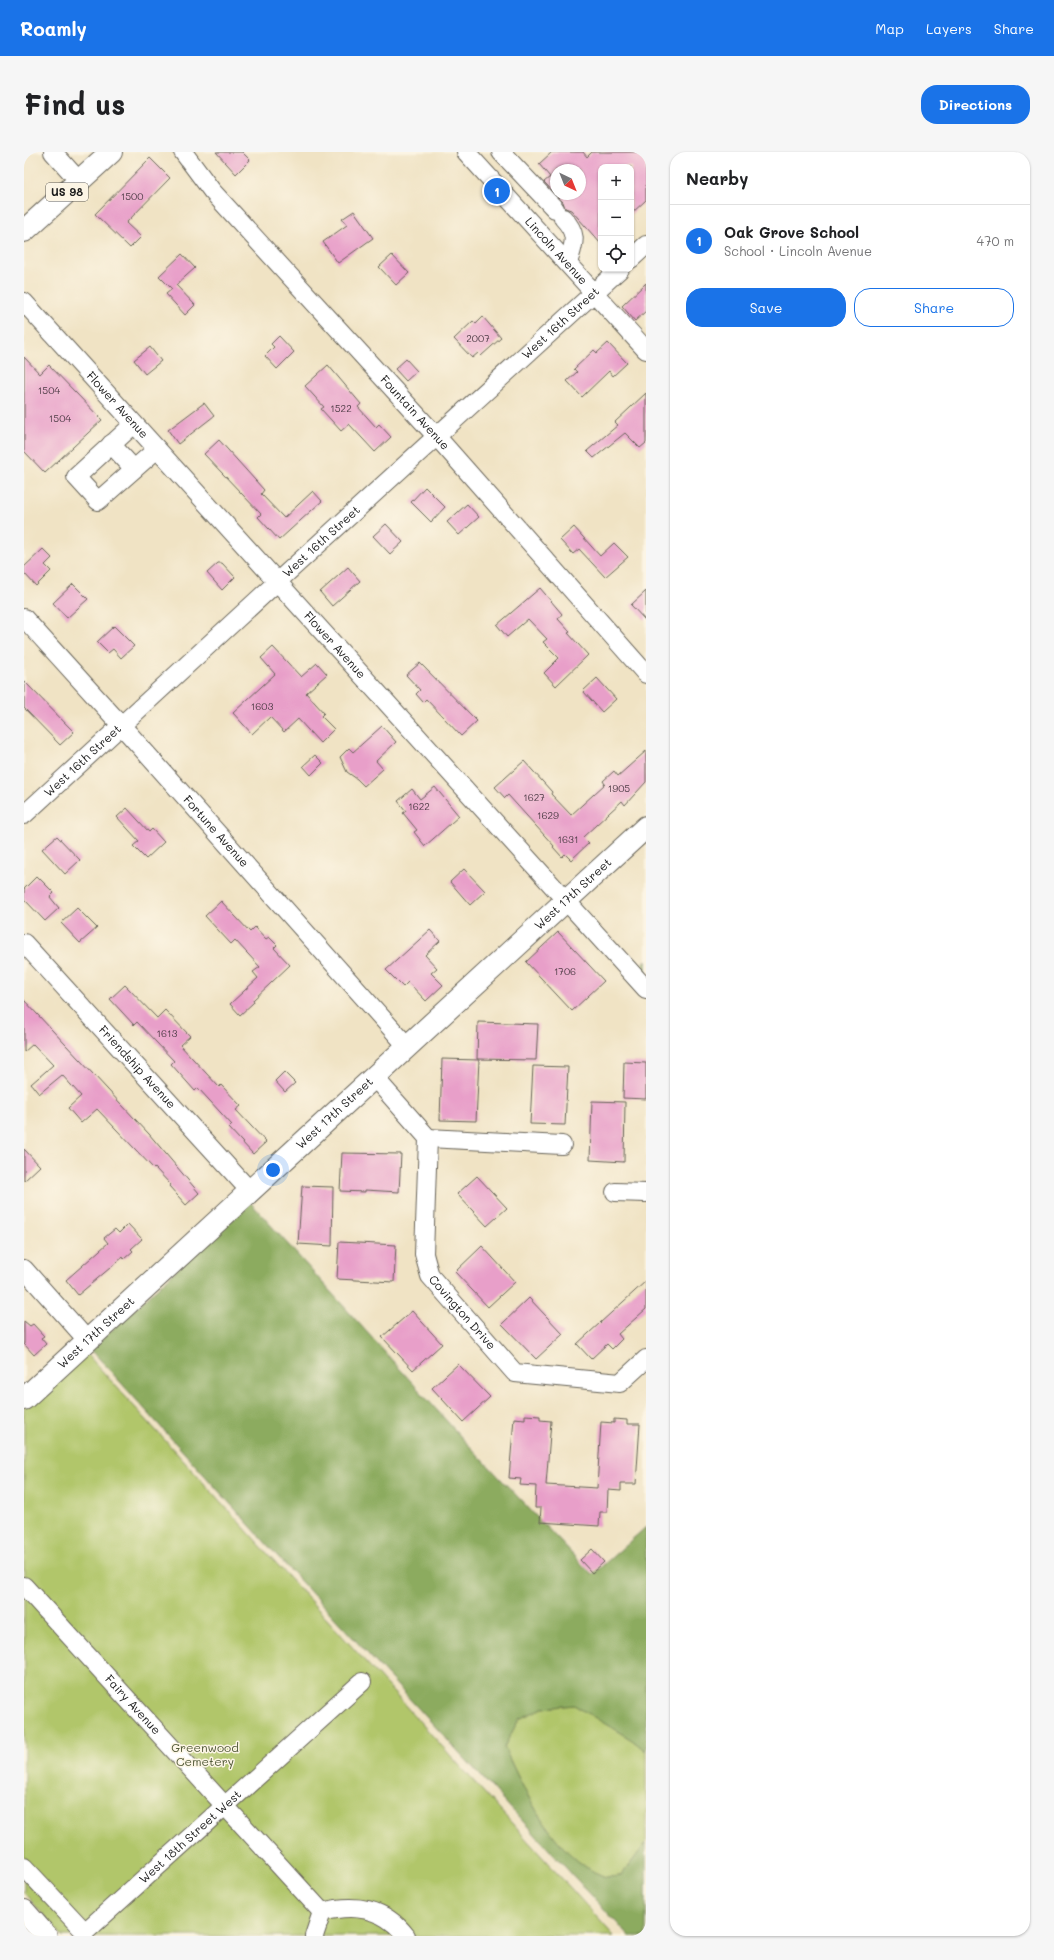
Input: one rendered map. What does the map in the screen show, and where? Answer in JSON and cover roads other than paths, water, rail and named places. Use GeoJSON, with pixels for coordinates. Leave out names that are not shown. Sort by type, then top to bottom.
{"type":"FeatureCollection","features":[{"type":"Feature","properties":{"kind":"main road","name":"US 98"},"geometry":{"type":"LineString","coordinates":[[24,231],[111,152]]}},
{"type":"Feature","properties":{"kind":"main road","name":"West 17th Street"},"geometry":{"type":"LineString","coordinates":[[24,1399],[646,827]]}},
{"type":"Feature","properties":{"kind":"main road"},"geometry":{"type":"LineString","coordinates":[[24,1911],[46,1936]]}},
{"type":"Feature","properties":{"kind":"street"},"geometry":{"type":"LineString","coordinates":[[53,152],[79,181]]}},
{"type":"Feature","properties":{"kind":"street","name":"Fountain Avenue"},"geometry":{"type":"LineString","coordinates":[[183,152],[212,191],[437,437],[646,674]]}},
{"type":"Feature","properties":{"kind":"street"},"geometry":{"type":"LineString","coordinates":[[501,152],[559,213],[574,233],[575,242],[568,263]]}},
{"type":"Feature","properties":{"kind":"street","name":"Lincoln Avenue"},"geometry":{"type":"LineString","coordinates":[[475,155],[568,263],[646,350]]}},
{"type":"Feature","properties":{"kind":"street"},"geometry":{"type":"LineString","coordinates":[[634,256],[646,245]]}},
{"type":"Feature","properties":{"kind":"street","name":"West 16th Street"},"geometry":{"type":"LineString","coordinates":[[24,815],[617,272]]}},
{"type":"Feature","properties":{"kind":"street","name":"Flower Avenue"},"geometry":{"type":"LineString","coordinates":[[24,302],[646,989]]}},
{"type":"Feature","properties":{"kind":"street"},"geometry":{"type":"LineString","coordinates":[[134,424],[76,477],[98,501],[157,449]]}},
{"type":"Feature","properties":{"kind":"street"},"geometry":{"type":"LineString","coordinates":[[111,444],[134,469]]}},
{"type":"Feature","properties":{"kind":"street","name":"Fortune Avenue"},"geometry":{"type":"LineString","coordinates":[[24,618],[407,1046]]}},
{"type":"Feature","properties":{"kind":"street","name":"Friendship Avenue"},"geometry":{"type":"LineString","coordinates":[[24,943],[250,1191]]}},
{"type":"Feature","properties":{"kind":"street"},"geometry":{"type":"LineString","coordinates":[[374,1077],[428,1138],[562,1145]]}},
{"type":"Feature","properties":{"kind":"street","name":"Covington Drive"},"geometry":{"type":"LineString","coordinates":[[428,1138],[424,1254],[430,1276],[515,1373],[620,1383],[646,1359]]}},
{"type":"Feature","properties":{"kind":"street"},"geometry":{"type":"LineString","coordinates":[[615,1192],[646,1193]]}},
{"type":"Feature","properties":{"kind":"street"},"geometry":{"type":"LineString","coordinates":[[24,1269],[88,1341]]}},
{"type":"Feature","properties":{"kind":"street","name":"Fairy Avenue"},"geometry":{"type":"LineString","coordinates":[[24,1586],[322,1912]]}},
{"type":"Feature","properties":{"kind":"street","name":"West 18th Street West"},"geometry":{"type":"LineString","coordinates":[[24,1867],[85,1932],[362,1682]]}},
{"type":"Feature","properties":{"kind":"street"},"geometry":{"type":"LineString","coordinates":[[314,1936],[322,1912],[340,1907],[356,1907],[388,1918],[406,1936]]}},
{"type":"Feature","properties":{"kind":"place","name":"Oak Grove School"},"geometry":{"type":"Point","coordinates":[497,191]}},
{"type":"Feature","properties":{"kind":"park label","name":"Greenwood Cemetery"},"geometry":{"type":"Point","coordinates":[205,1755]}}]}
